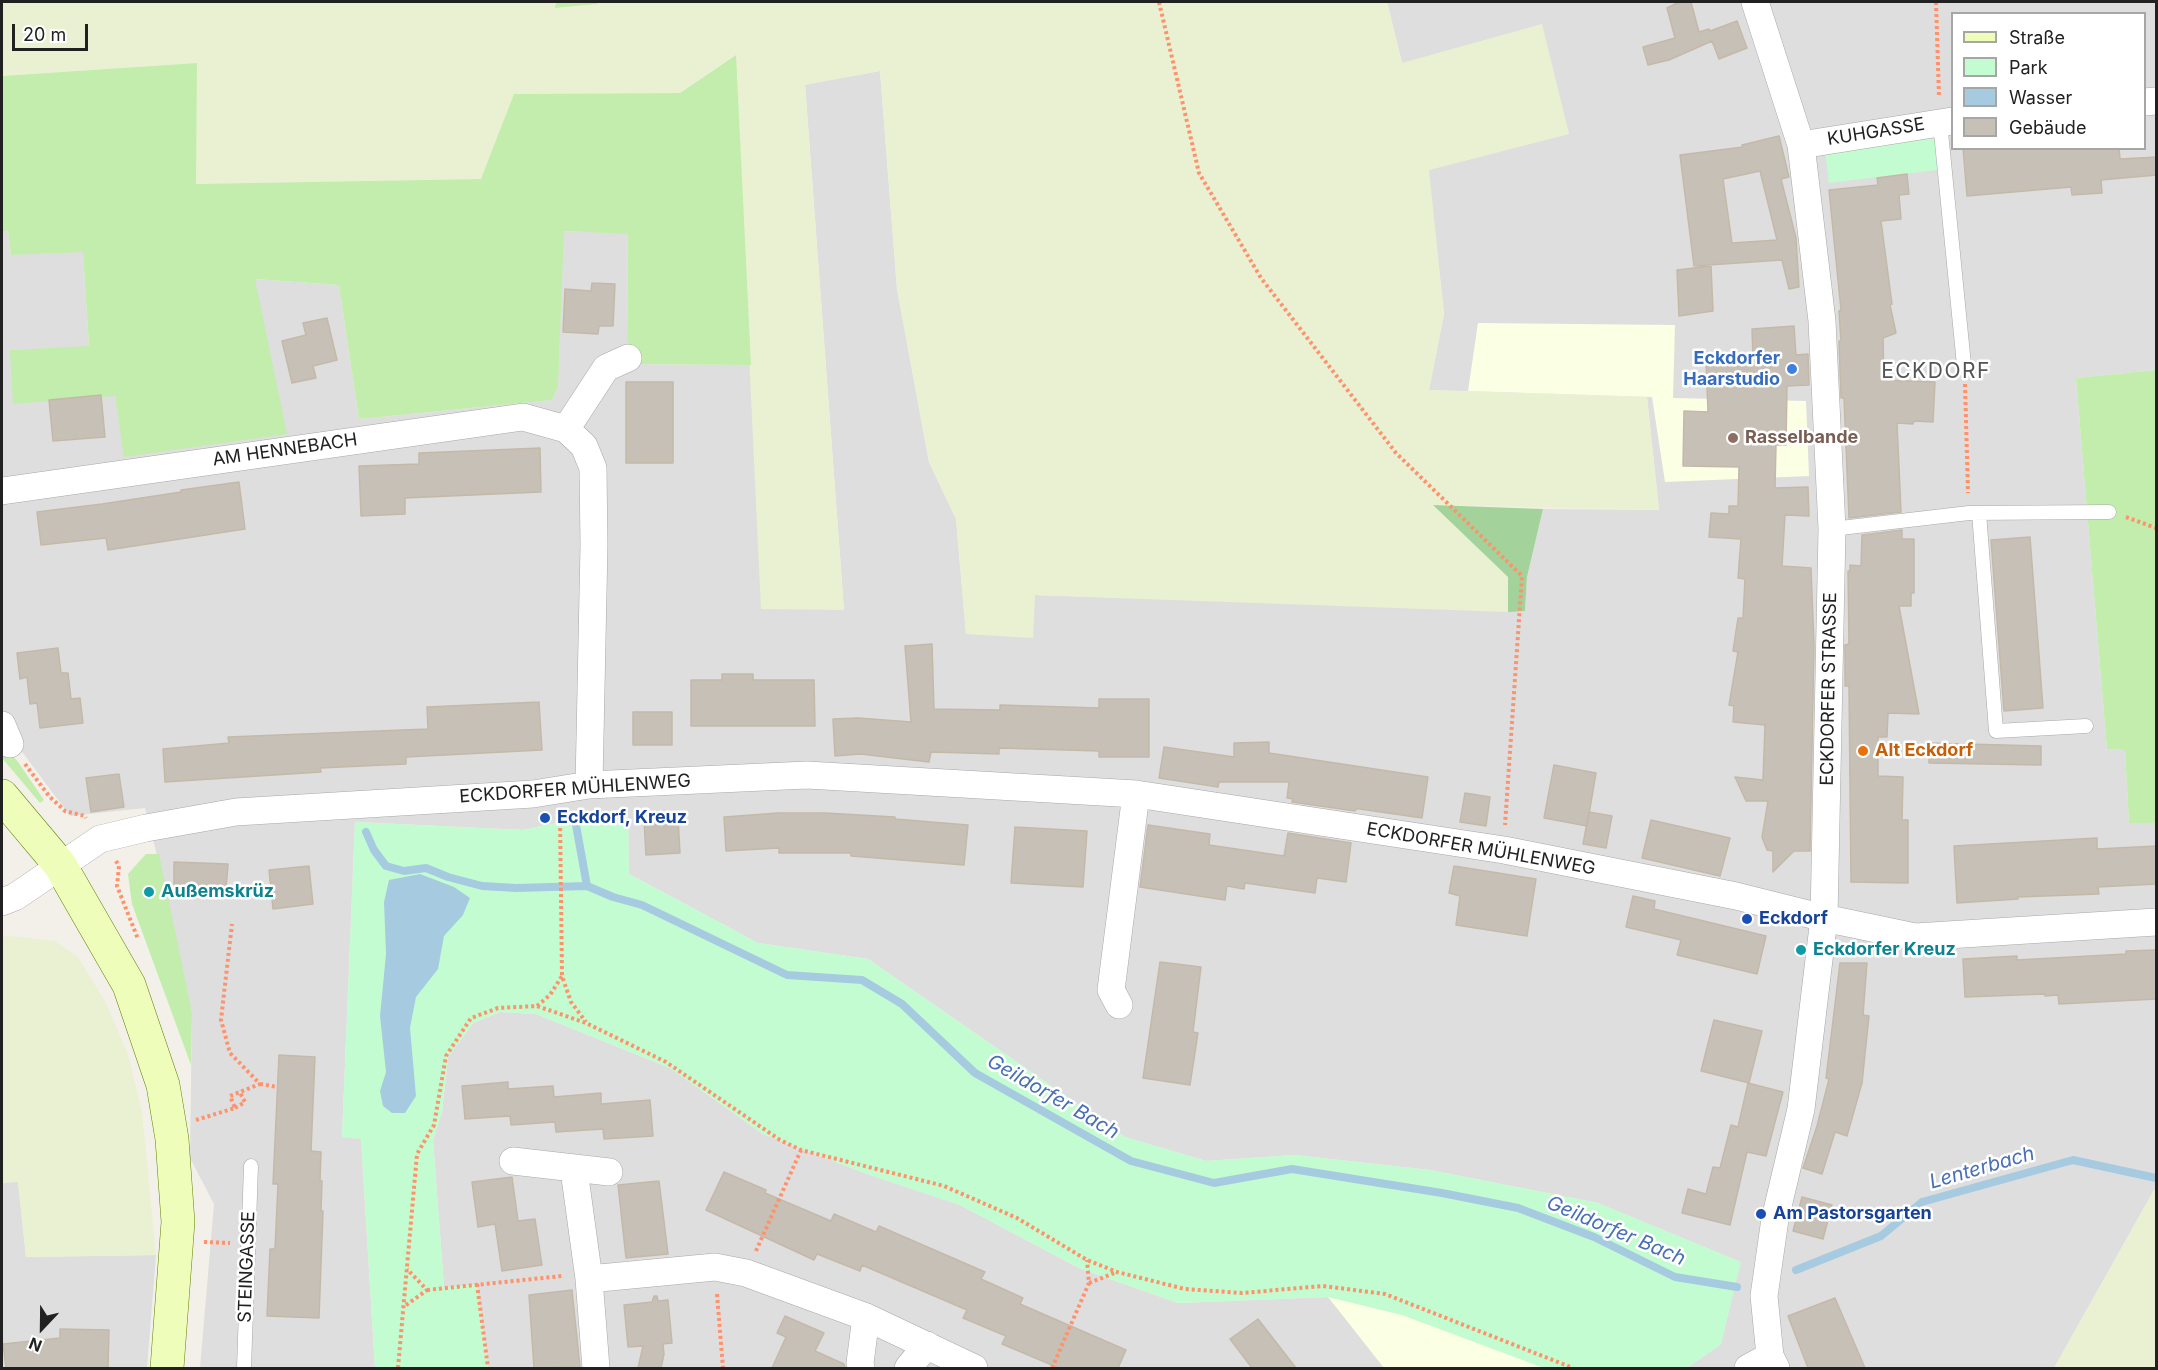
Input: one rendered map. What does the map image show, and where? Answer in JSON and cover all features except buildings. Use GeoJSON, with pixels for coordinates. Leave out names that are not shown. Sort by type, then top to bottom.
{"type":"FeatureCollection","features":[{"type":"Feature","properties":{"kind":"main road"},"geometry":{"type":"LineString","coordinates":[[2,796],[60,865],[129,985],[163,1085],[172,1139],[178,1222],[167,1368]]}},
{"type":"Feature","properties":{"kind":"street","name":"ECKDORFER STRASSE"},"geometry":{"type":"LineString","coordinates":[[1755,2],[1801,144],[1822,321],[1832,529],[1824,918],[1801,1109],[1775,1219],[1764,1296],[1765,1364]]}},
{"type":"Feature","properties":{"kind":"street","name":"KUHGASSE"},"geometry":{"type":"LineString","coordinates":[[1801,144],[1946,122]]}},
{"type":"Feature","properties":{"kind":"street"},"geometry":{"type":"LineString","coordinates":[[589,785],[594,545],[593,468],[584,446],[566,429],[606,368],[628,358]]}},
{"type":"Feature","properties":{"kind":"street","name":"AM HENNEBACH"},"geometry":{"type":"LineString","coordinates":[[2,491],[523,417],[566,429]]}},
{"type":"Feature","properties":{"kind":"street","name":"ECKDORFER MÜHLENWEG"},"geometry":{"type":"LineString","coordinates":[[2,902],[15,897],[100,839],[146,828],[236,812],[533,794],[589,785],[807,775],[1136,794],[1504,850],[1736,896],[1915,937],[2157,922]]}},
{"type":"Feature","properties":{"kind":"street"},"geometry":{"type":"LineString","coordinates":[[1119,1005],[1111,990],[1136,794]]}},
{"type":"Feature","properties":{"kind":"street"},"geometry":{"type":"LineString","coordinates":[[513,1161],[574,1170],[609,1172]]}},
{"type":"Feature","properties":{"kind":"street"},"geometry":{"type":"LineString","coordinates":[[574,1170],[589,1279],[596,1368]]}},
{"type":"Feature","properties":{"kind":"street"},"geometry":{"type":"LineString","coordinates":[[589,1279],[715,1267],[746,1273],[866,1317],[974,1368]]}},
{"type":"Feature","properties":{"kind":"street"},"geometry":{"type":"LineString","coordinates":[[861,1368],[866,1317]]}},
{"type":"Feature","properties":{"kind":"street"},"geometry":{"type":"LineString","coordinates":[[908,1368],[927,1345]]}},
{"type":"Feature","properties":{"kind":"lane"},"geometry":{"type":"LineString","coordinates":[[1946,122],[1964,365]]}},
{"type":"Feature","properties":{"kind":"lane"},"geometry":{"type":"LineString","coordinates":[[1832,529],[1974,513],[2109,512]]}},
{"type":"Feature","properties":{"kind":"lane"},"geometry":{"type":"LineString","coordinates":[[1974,513],[1996,731],[2086,726]]}},
{"type":"Feature","properties":{"kind":"lane","name":"STEINGASSE"},"geometry":{"type":"LineString","coordinates":[[244,1368],[251,1166]]}},
{"type":"Feature","properties":{"kind":"path"},"geometry":{"type":"LineString","coordinates":[[1160,2],[1199,173],[1261,278],[1396,453],[1522,576],[1504,850]]}},
{"type":"Feature","properties":{"kind":"path"},"geometry":{"type":"LineString","coordinates":[[1936,2],[1946,122]]}},
{"type":"Feature","properties":{"kind":"path"},"geometry":{"type":"LineString","coordinates":[[1964,365],[1974,513]]}},
{"type":"Feature","properties":{"kind":"path"},"geometry":{"type":"LineString","coordinates":[[2109,512],[2157,528]]}},
{"type":"Feature","properties":{"kind":"path"},"geometry":{"type":"LineString","coordinates":[[6,735],[49,796],[65,811],[85,816],[119,866],[117,886],[139,940]]}},
{"type":"Feature","properties":{"kind":"path"},"geometry":{"type":"LineString","coordinates":[[560,791],[562,976],[571,1002],[586,1023]]}},
{"type":"Feature","properties":{"kind":"path"},"geometry":{"type":"LineString","coordinates":[[231,924],[220,1020],[230,1053],[260,1084]]}},
{"type":"Feature","properties":{"kind":"path"},"geometry":{"type":"LineString","coordinates":[[537,1006],[550,995],[562,976]]}},
{"type":"Feature","properties":{"kind":"path"},"geometry":{"type":"LineString","coordinates":[[398,1368],[417,1154],[434,1125],[446,1056],[471,1018],[498,1008],[537,1006],[586,1023],[666,1062],[780,1140],[801,1150],[944,1186],[1017,1218],[1087,1260],[1117,1272],[1185,1289],[1242,1293],[1323,1286],[1385,1294],[1573,1368]]}},
{"type":"Feature","properties":{"kind":"path"},"geometry":{"type":"LineString","coordinates":[[236,1108],[230,1096],[239,1091],[260,1084],[277,1086]]}},
{"type":"Feature","properties":{"kind":"path"},"geometry":{"type":"LineString","coordinates":[[200,1120],[236,1108],[245,1102],[239,1091]]}},
{"type":"Feature","properties":{"kind":"path"},"geometry":{"type":"LineString","coordinates":[[746,1273],[801,1150]]}},
{"type":"Feature","properties":{"kind":"path"},"geometry":{"type":"LineString","coordinates":[[204,1242],[248,1243]]}},
{"type":"Feature","properties":{"kind":"path"},"geometry":{"type":"LineString","coordinates":[[1052,1368],[1089,1283],[1087,1260]]}},
{"type":"Feature","properties":{"kind":"path"},"geometry":{"type":"LineString","coordinates":[[715,1267],[723,1368]]}},
{"type":"Feature","properties":{"kind":"path"},"geometry":{"type":"LineString","coordinates":[[406,1269],[427,1290]]}},
{"type":"Feature","properties":{"kind":"path"},"geometry":{"type":"LineString","coordinates":[[1089,1283],[1117,1272]]}},
{"type":"Feature","properties":{"kind":"path"},"geometry":{"type":"LineString","coordinates":[[405,1305],[427,1290],[575,1275],[589,1279]]}},
{"type":"Feature","properties":{"kind":"path"},"geometry":{"type":"LineString","coordinates":[[477,1284],[488,1368]]}},
{"type":"Feature","properties":{"kind":"shaded area"},"geometry":{"type":"Polygon","coordinates":[[[4,2],[555,2],[555,8],[597,4],[598,2],[1387,2],[1402,63],[1542,24],[1569,134],[1429,170],[1444,314],[1429,390],[1647,397],[1659,510],[1434,505],[1508,577],[1508,612],[1035,595],[1033,638],[966,634],[956,519],[929,462],[897,289],[880,71],[805,85],[844,610],[761,609],[735,55],[680,93],[514,94],[482,179],[195,184],[197,63],[2,76],[4,2]]]}},
{"type":"Feature","properties":{"kind":"shaded area"},"geometry":{"type":"Polygon","coordinates":[[[1387,2],[2156,2],[2156,370],[2076,378],[2107,749],[2125,750],[2129,823],[2156,823],[2156,1191],[2154,1190],[2054,1368],[1687,1368],[1721,1344],[1740,1262],[1598,1203],[1430,1170],[1294,1155],[1206,1161],[1125,1137],[868,959],[758,943],[629,874],[628,808],[523,830],[355,822],[342,1137],[361,1138],[375,1368],[200,1368],[214,1204],[190,1158],[192,1012],[145,808],[70,816],[2,725],[2,231],[8,230],[11,255],[83,251],[89,347],[10,350],[115,396],[125,457],[254,279],[339,285],[359,419],[552,400],[558,387],[563,231],[628,233],[627,364],[751,365],[844,610],[805,84],[880,71],[897,289],[929,462],[956,519],[966,634],[1035,595],[1525,611],[1527,577],[1543,509],[1659,510],[1647,397],[1429,390],[1444,314],[1428,170],[1569,133],[1402,63],[1387,2]]]}},
{"type":"Feature","properties":{"kind":"shaded area","name":"Rasselbande"},"geometry":{"type":"Polygon","coordinates":[[[1478,323],[1675,325],[1673,398],[1806,401],[1809,476],[1665,482],[1652,397],[1468,391],[1478,323]]]}},
{"type":"Feature","properties":{"kind":"shaded area"},"geometry":{"type":"Polygon","coordinates":[[[2,937],[55,941],[78,957],[106,1003],[128,1054],[142,1112],[156,1255],[26,1257],[18,1182],[2,1183],[2,937]]]}},
{"type":"Feature","properties":{"kind":"shaded area"},"geometry":{"type":"Polygon","coordinates":[[[500,1012],[536,1014],[670,1068],[763,1134],[867,1174],[960,1205],[1079,1268],[1178,1303],[1328,1297],[1544,1368],[398,1368],[444,1287],[433,1140],[442,1112],[448,1057],[473,1023],[500,1012]]]}},
{"type":"Feature","properties":{"kind":"shaded area"},"geometry":{"type":"Polygon","coordinates":[[[18,1181],[26,1257],[156,1255],[147,1368],[2,1368],[2,1183],[18,1181]]]}},
{"type":"Feature","properties":{"kind":"shaded area"},"geometry":{"type":"Polygon","coordinates":[[[2154,1190],[2156,1191],[2156,1368],[2054,1368],[2154,1190]]]}},
{"type":"Feature","properties":{"kind":"shaded area"},"geometry":{"type":"Polygon","coordinates":[[[1328,1297],[1402,1315],[1544,1368],[1384,1368],[1328,1297]]]}},
{"type":"Feature","properties":{"kind":"green space"},"geometry":{"type":"Polygon","coordinates":[[[556,2],[598,2],[597,4],[555,8],[556,2]]]}},
{"type":"Feature","properties":{"kind":"green space"},"geometry":{"type":"Polygon","coordinates":[[[736,55],[751,365],[627,364],[628,234],[564,231],[558,387],[552,400],[359,419],[339,285],[255,279],[287,434],[124,457],[115,396],[13,404],[10,350],[89,346],[83,252],[11,255],[8,231],[2,231],[2,76],[197,63],[196,184],[481,179],[514,94],[680,93],[736,55]]]}},
{"type":"Feature","properties":{"kind":"green space"},"geometry":{"type":"Polygon","coordinates":[[[1940,138],[1944,169],[1829,183],[1825,151],[1940,138]]]}},
{"type":"Feature","properties":{"kind":"green space"},"geometry":{"type":"Polygon","coordinates":[[[2156,370],[2156,823],[2129,823],[2125,750],[2107,749],[2076,378],[2156,370]]]}},
{"type":"Feature","properties":{"kind":"green space"},"geometry":{"type":"Polygon","coordinates":[[[1433,505],[1543,509],[1527,577],[1525,611],[1508,612],[1508,577],[1433,505]]]}},
{"type":"Feature","properties":{"kind":"green space"},"geometry":{"type":"Polygon","coordinates":[[[2,743],[44,800],[40,803],[2,758],[2,743]]]}},
{"type":"Feature","properties":{"kind":"green space"},"geometry":{"type":"Polygon","coordinates":[[[628,808],[629,874],[758,943],[868,959],[1125,1137],[1206,1161],[1294,1155],[1430,1170],[1598,1203],[1741,1262],[1721,1344],[1687,1368],[1544,1368],[1402,1315],[1328,1297],[1178,1303],[1079,1268],[960,1205],[867,1174],[763,1134],[670,1068],[536,1014],[500,1012],[473,1023],[448,1057],[442,1112],[433,1140],[444,1287],[477,1284],[488,1367],[375,1368],[361,1139],[342,1137],[355,822],[523,830],[628,808]]]}},
{"type":"Feature","properties":{"kind":"green space"},"geometry":{"type":"Polygon","coordinates":[[[146,854],[159,854],[192,1012],[191,1065],[132,904],[128,874],[146,854]]]}},
{"type":"Feature","properties":{"kind":"water"},"geometry":{"type":"Polygon","coordinates":[[[420,874],[454,887],[470,898],[463,915],[444,936],[438,969],[416,997],[410,1028],[416,1096],[405,1113],[392,1113],[383,1106],[380,1091],[386,1072],[380,1016],[386,954],[384,902],[389,880],[420,874]]]}},
{"type":"Feature","properties":{"kind":"waterway"},"geometry":{"type":"LineString","coordinates":[[576,825],[587,886]]}},
{"type":"Feature","properties":{"kind":"waterway","name":"Geildorfer Bach"},"geometry":{"type":"LineString","coordinates":[[366,832],[374,850],[386,866],[404,871],[426,868],[448,877],[482,886],[516,888],[587,886],[613,897],[642,905],[787,975],[862,980],[902,1004],[975,1073],[1131,1161],[1214,1183],[1292,1169],[1442,1193],[1518,1208],[1594,1237],[1675,1277],[1737,1287]]}},
{"type":"Feature","properties":{"kind":"waterway","name":"Lenterbach"},"geometry":{"type":"LineString","coordinates":[[1796,1270],[1881,1236],[1922,1202],[2073,1160],[2156,1178]]}},
{"type":"Feature","properties":{"kind":"place","name":"Eckdorfer Haarstudio"},"geometry":{"type":"Point","coordinates":[1792,369]}},
{"type":"Feature","properties":{"kind":"place","name":"Rasselbande"},"geometry":{"type":"Point","coordinates":[1733,438]}},
{"type":"Feature","properties":{"kind":"place","name":"Alt Eckdorf"},"geometry":{"type":"Point","coordinates":[1863,751]}},
{"type":"Feature","properties":{"kind":"place","name":"Eckdorf, Kreuz"},"geometry":{"type":"Point","coordinates":[545,818]}},
{"type":"Feature","properties":{"kind":"place","name":"Außemskrüz"},"geometry":{"type":"Point","coordinates":[149,892]}},
{"type":"Feature","properties":{"kind":"place","name":"Eckdorf"},"geometry":{"type":"Point","coordinates":[1747,919]}},
{"type":"Feature","properties":{"kind":"place","name":"Eckdorfer Kreuz"},"geometry":{"type":"Point","coordinates":[1801,950]}},
{"type":"Feature","properties":{"kind":"place","name":"Am Pastorsgarten"},"geometry":{"type":"Point","coordinates":[1761,1214]}},
{"type":"Feature","properties":{"kind":"district","name":"ECKDORF"},"geometry":{"type":"Point","coordinates":[1936,372]}}]}
